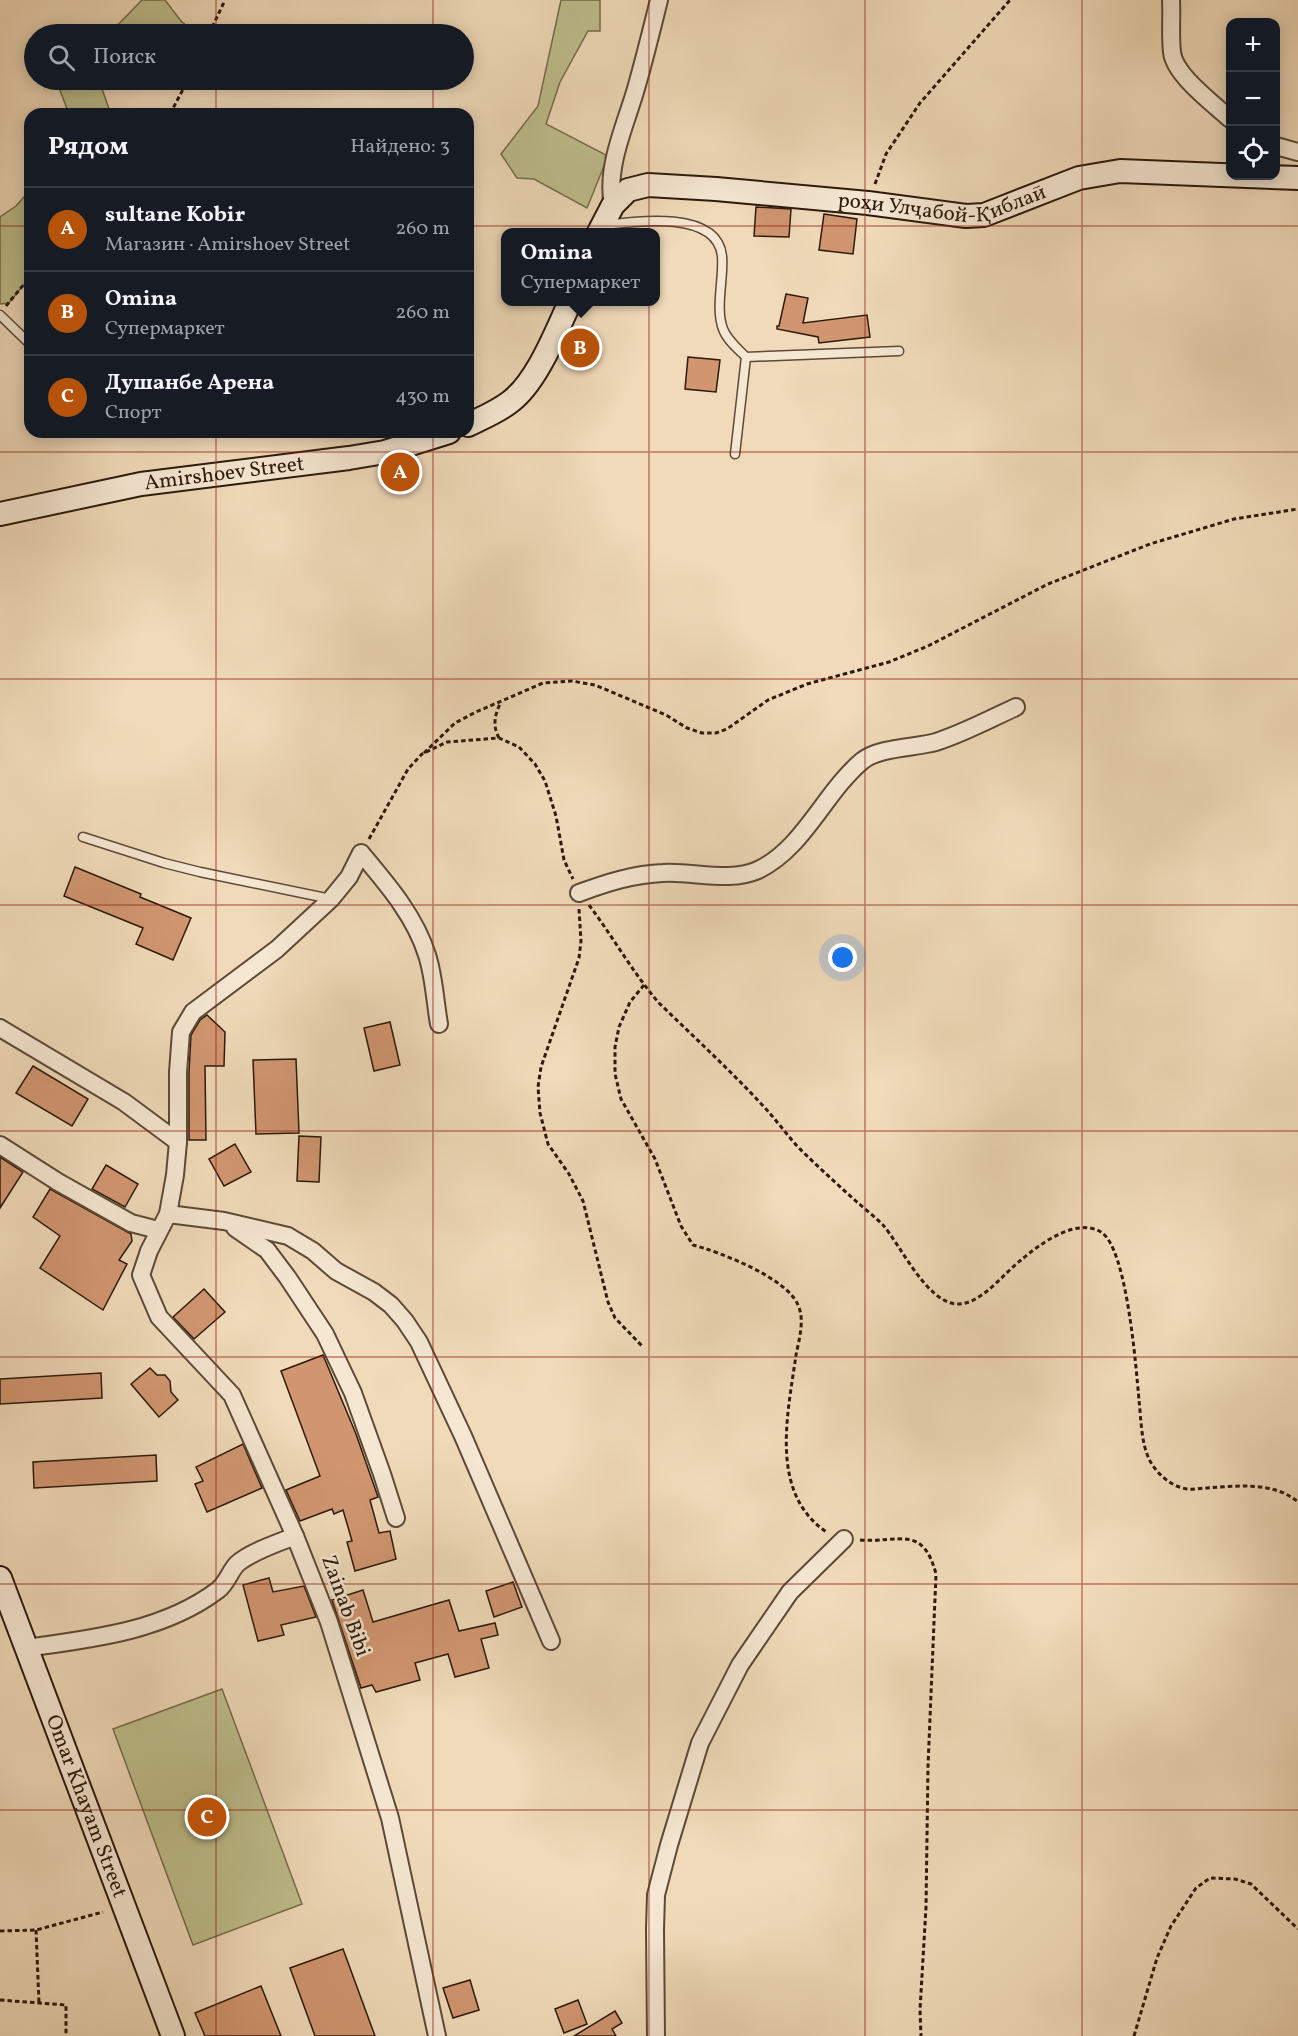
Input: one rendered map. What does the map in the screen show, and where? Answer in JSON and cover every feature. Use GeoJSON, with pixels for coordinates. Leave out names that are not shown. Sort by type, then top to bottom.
{"type":"FeatureCollection","features":[{"type":"Feature","properties":{"kind":"street"},"geometry":{"type":"LineString","coordinates":[[613,205],[610,190],[611,171],[659,0]]}},
{"type":"Feature","properties":{"kind":"street"},"geometry":{"type":"LineString","coordinates":[[1171,0],[1172,55],[1176,64],[1186,78],[1226,115]]}},
{"type":"Feature","properties":{"kind":"street"},"geometry":{"type":"LineString","coordinates":[[1280,147],[1298,152]]}},
{"type":"Feature","properties":{"kind":"street","name":"роҳи Улҷабой-Қиблаӣ"},"geometry":{"type":"LineString","coordinates":[[601,228],[613,205],[628,190],[648,185],[868,203],[966,216],[984,215],[1079,178],[1120,171],[1271,179],[1298,178]]}},
{"type":"Feature","properties":{"kind":"street"},"geometry":{"type":"LineString","coordinates":[[474,422],[511,401],[532,377],[568,306]]}},
{"type":"Feature","properties":{"kind":"street","name":"Amirshoev Street"},"geometry":{"type":"LineString","coordinates":[[0,514],[141,484],[386,452],[430,438]]}},
{"type":"Feature","properties":{"kind":"street"},"geometry":{"type":"LineString","coordinates":[[579,892],[629,878],[663,873],[746,875],[774,860],[796,839],[836,789],[863,760],[877,754],[934,742],[965,731],[1016,707]]}},
{"type":"Feature","properties":{"kind":"street"},"geometry":{"type":"LineString","coordinates":[[439,1024],[428,957],[421,937],[396,895],[361,853],[348,877],[331,899],[277,949],[193,1012],[185,1023],[181,1032],[178,1072],[176,1175],[168,1214],[224,1221],[288,1236],[391,1305],[405,1321],[418,1342],[463,1436],[551,1641]]}},
{"type":"Feature","properties":{"kind":"street"},"geometry":{"type":"LineString","coordinates":[[0,1028],[124,1102],[178,1142]]}},
{"type":"Feature","properties":{"kind":"street"},"geometry":{"type":"LineString","coordinates":[[0,1145],[58,1182],[122,1218],[158,1230]]}},
{"type":"Feature","properties":{"kind":"street","name":"Zainab Bibi"},"geometry":{"type":"LineString","coordinates":[[168,1214],[158,1230],[141,1275],[159,1317],[232,1395],[295,1536],[329,1622],[390,1818],[437,2036]]}},
{"type":"Feature","properties":{"kind":"street"},"geometry":{"type":"LineString","coordinates":[[224,1221],[267,1250],[325,1334],[353,1393],[396,1518]]}},
{"type":"Feature","properties":{"kind":"street"},"geometry":{"type":"LineString","coordinates":[[27,1648],[92,1640],[173,1616],[220,1588],[235,1566],[243,1559],[295,1536]]}},
{"type":"Feature","properties":{"kind":"street"},"geometry":{"type":"LineString","coordinates":[[656,2036],[656,1895],[700,1743],[740,1665],[790,1592],[844,1539]]}},
{"type":"Feature","properties":{"kind":"street","name":"Omar Khayam Street"},"geometry":{"type":"LineString","coordinates":[[0,1578],[173,2036]]}},
{"type":"Feature","properties":{"kind":"lane"},"geometry":{"type":"LineString","coordinates":[[605,228],[636,222],[680,222],[706,231],[717,241],[722,254],[721,320],[723,330],[746,357],[735,454]]}},
{"type":"Feature","properties":{"kind":"lane"},"geometry":{"type":"LineString","coordinates":[[0,314],[24,338]]}},
{"type":"Feature","properties":{"kind":"lane"},"geometry":{"type":"LineString","coordinates":[[746,357],[899,351]]}},
{"type":"Feature","properties":{"kind":"lane"},"geometry":{"type":"LineString","coordinates":[[83,837],[200,873],[331,899]]}},
{"type":"Feature","properties":{"kind":"path"},"geometry":{"type":"LineString","coordinates":[[214,24],[225,0]]}},
{"type":"Feature","properties":{"kind":"path"},"geometry":{"type":"LineString","coordinates":[[868,203],[886,154],[920,104],[1010,0]]}},
{"type":"Feature","properties":{"kind":"path"},"geometry":{"type":"LineString","coordinates":[[173,108],[183,90]]}},
{"type":"Feature","properties":{"kind":"path"},"geometry":{"type":"LineString","coordinates":[[0,314],[24,284]]}},
{"type":"Feature","properties":{"kind":"path"},"geometry":{"type":"LineString","coordinates":[[361,853],[408,769],[455,723],[543,683],[572,681],[596,685],[666,715],[687,728],[716,733],[727,729],[768,700],[807,684],[889,662],[928,646],[1048,584],[1140,548],[1234,519],[1298,509]]}},
{"type":"Feature","properties":{"kind":"path"},"geometry":{"type":"LineString","coordinates":[[499,738],[495,731],[494,718],[502,700]]}},
{"type":"Feature","properties":{"kind":"path"},"geometry":{"type":"LineString","coordinates":[[422,754],[447,742],[499,738],[519,747],[535,764],[545,781],[556,816],[564,861],[579,892],[609,931],[644,985],[765,1108],[797,1145],[882,1225],[915,1271],[935,1294],[949,1302],[959,1304],[973,1301],[1022,1259],[1074,1227],[1089,1227],[1103,1233],[1113,1247],[1121,1269],[1135,1357],[1143,1436],[1148,1457],[1157,1473],[1186,1489],[1247,1485],[1274,1489],[1298,1502]]}},
{"type":"Feature","properties":{"kind":"path"},"geometry":{"type":"LineString","coordinates":[[579,892],[581,941],[579,958],[541,1067],[538,1087],[540,1113],[548,1144],[569,1174],[583,1201],[608,1302],[615,1318],[642,1347]]}},
{"type":"Feature","properties":{"kind":"path"},"geometry":{"type":"LineString","coordinates":[[644,985],[630,1002],[619,1027],[615,1047],[615,1074],[621,1099],[655,1159],[681,1226],[693,1245],[725,1256],[761,1273],[784,1288],[798,1305],[801,1325],[786,1422],[786,1458],[795,1493],[807,1514],[826,1532],[844,1539],[868,1541],[909,1539],[921,1544],[932,1557],[936,1574],[928,1766],[926,1907],[920,2010],[921,2036]]}},
{"type":"Feature","properties":{"kind":"path"},"geometry":{"type":"LineString","coordinates":[[1134,2036],[1157,1958],[1171,1926],[1196,1888],[1210,1878],[1235,1879],[1251,1884],[1298,1929]]}},
{"type":"Feature","properties":{"kind":"path"},"geometry":{"type":"LineString","coordinates":[[0,1930],[36,1930],[103,1912]]}},
{"type":"Feature","properties":{"kind":"path"},"geometry":{"type":"LineString","coordinates":[[36,1930],[39,2003]]}},
{"type":"Feature","properties":{"kind":"path"},"geometry":{"type":"LineString","coordinates":[[0,2000],[66,2005],[66,2036]]}},
{"type":"Feature","properties":{"kind":"green space"},"geometry":{"type":"Polygon","coordinates":[[[142,0],[165,0],[185,24],[119,24],[142,0]]]}},
{"type":"Feature","properties":{"kind":"green space"},"geometry":{"type":"Polygon","coordinates":[[[561,0],[600,0],[600,31],[588,31],[560,82],[546,124],[608,156],[587,208],[534,179],[517,178],[501,154],[538,106],[561,0]]]}},
{"type":"Feature","properties":{"kind":"green space"},"geometry":{"type":"Polygon","coordinates":[[[60,90],[102,90],[109,108],[67,108],[60,90]]]}},
{"type":"Feature","properties":{"kind":"green space"},"geometry":{"type":"Polygon","coordinates":[[[24,197],[24,284],[9,303],[0,304],[0,217],[16,206],[24,197]]]}},
{"type":"Feature","properties":{"kind":"green space"},"geometry":{"type":"Polygon","coordinates":[[[222,1689],[302,1904],[193,1945],[113,1729],[222,1689]]]}},
{"type":"Feature","properties":{"kind":"building"},"geometry":{"type":"Polygon","coordinates":[[[756,207],[791,209],[789,237],[754,236],[756,207]]]}},
{"type":"Feature","properties":{"kind":"building"},"geometry":{"type":"Polygon","coordinates":[[[824,214],[857,219],[853,254],[819,250],[824,214]]]}},
{"type":"Feature","properties":{"kind":"building"},"geometry":{"type":"Polygon","coordinates":[[[786,294],[808,298],[803,323],[867,315],[870,337],[819,343],[818,337],[777,329],[786,294]]]}},
{"type":"Feature","properties":{"kind":"building"},"geometry":{"type":"Polygon","coordinates":[[[688,357],[720,360],[716,392],[685,389],[688,357]]]}},
{"type":"Feature","properties":{"kind":"building"},"geometry":{"type":"Polygon","coordinates":[[[75,867],[141,894],[140,897],[191,918],[173,960],[136,944],[143,928],[64,896],[75,867]]]}},
{"type":"Feature","properties":{"kind":"building"},"geometry":{"type":"Polygon","coordinates":[[[207,1015],[225,1032],[224,1066],[205,1066],[206,1140],[189,1140],[191,1035],[200,1020],[207,1015]]]}},
{"type":"Feature","properties":{"kind":"building"},"geometry":{"type":"Polygon","coordinates":[[[390,1022],[400,1065],[374,1071],[364,1028],[390,1022]]]}},
{"type":"Feature","properties":{"kind":"building"},"geometry":{"type":"Polygon","coordinates":[[[296,1059],[299,1133],[256,1134],[253,1060],[296,1059]]]}},
{"type":"Feature","properties":{"kind":"building"},"geometry":{"type":"Polygon","coordinates":[[[33,1066],[88,1099],[72,1126],[16,1093],[33,1066]]]}},
{"type":"Feature","properties":{"kind":"building"},"geometry":{"type":"Polygon","coordinates":[[[299,1136],[321,1137],[319,1182],[297,1181],[299,1136]]]}},
{"type":"Feature","properties":{"kind":"building"},"geometry":{"type":"Polygon","coordinates":[[[235,1144],[251,1172],[224,1186],[209,1159],[235,1144]]]}},
{"type":"Feature","properties":{"kind":"building"},"geometry":{"type":"Polygon","coordinates":[[[0,1157],[23,1172],[0,1208],[0,1157]]]}},
{"type":"Feature","properties":{"kind":"building"},"geometry":{"type":"Polygon","coordinates":[[[106,1165],[138,1184],[125,1207],[92,1189],[106,1165]]]}},
{"type":"Feature","properties":{"kind":"building"},"geometry":{"type":"Polygon","coordinates":[[[50,1189],[131,1234],[132,1241],[119,1260],[127,1264],[103,1310],[40,1268],[60,1236],[33,1217],[50,1189]]]}},
{"type":"Feature","properties":{"kind":"building"},"geometry":{"type":"Polygon","coordinates":[[[204,1289],[225,1312],[194,1339],[173,1317],[204,1289]]]}},
{"type":"Feature","properties":{"kind":"building"},"geometry":{"type":"Polygon","coordinates":[[[323,1355],[356,1434],[378,1497],[370,1500],[379,1533],[390,1531],[396,1559],[355,1571],[347,1542],[352,1541],[343,1510],[334,1514],[332,1509],[300,1521],[286,1490],[320,1476],[281,1371],[323,1355]]]}},
{"type":"Feature","properties":{"kind":"building"},"geometry":{"type":"Polygon","coordinates":[[[150,1368],[157,1375],[165,1375],[170,1381],[171,1392],[178,1400],[159,1417],[131,1384],[150,1368]]]}},
{"type":"Feature","properties":{"kind":"building"},"geometry":{"type":"Polygon","coordinates":[[[101,1373],[102,1398],[0,1404],[0,1379],[101,1373]]]}},
{"type":"Feature","properties":{"kind":"building"},"geometry":{"type":"Polygon","coordinates":[[[243,1444],[262,1488],[207,1512],[195,1484],[203,1481],[196,1467],[243,1444]]]}},
{"type":"Feature","properties":{"kind":"building"},"geometry":{"type":"Polygon","coordinates":[[[156,1455],[157,1481],[34,1488],[33,1462],[156,1455]]]}},
{"type":"Feature","properties":{"kind":"building"},"geometry":{"type":"Polygon","coordinates":[[[269,1578],[273,1592],[304,1586],[316,1617],[281,1625],[284,1635],[258,1641],[243,1585],[269,1578]]]}},
{"type":"Feature","properties":{"kind":"building"},"geometry":{"type":"Polygon","coordinates":[[[513,1582],[522,1607],[494,1617],[486,1591],[513,1582]]]}},
{"type":"Feature","properties":{"kind":"building"},"geometry":{"type":"Polygon","coordinates":[[[363,1590],[373,1622],[449,1600],[459,1631],[495,1623],[498,1635],[481,1639],[489,1668],[455,1677],[448,1654],[415,1663],[420,1680],[376,1692],[372,1685],[361,1688],[332,1600],[363,1590]]]}},
{"type":"Feature","properties":{"kind":"building"},"geometry":{"type":"Polygon","coordinates":[[[343,1949],[375,2036],[315,2036],[290,1968],[343,1949]]]}},
{"type":"Feature","properties":{"kind":"building"},"geometry":{"type":"Polygon","coordinates":[[[470,1980],[479,2010],[453,2018],[443,1988],[470,1980]]]}},
{"type":"Feature","properties":{"kind":"building"},"geometry":{"type":"Polygon","coordinates":[[[261,1986],[281,2036],[205,2036],[195,2013],[261,1986]]]}},
{"type":"Feature","properties":{"kind":"building"},"geometry":{"type":"Polygon","coordinates":[[[578,2000],[587,2024],[564,2033],[555,2009],[578,2000]]]}},
{"type":"Feature","properties":{"kind":"building"},"geometry":{"type":"Polygon","coordinates":[[[615,2011],[622,2023],[612,2029],[616,2036],[574,2036],[615,2011]]]}},
{"type":"Feature","properties":{"kind":"place","name":"Omina"},"geometry":{"type":"Point","coordinates":[580,348]}},
{"type":"Feature","properties":{"kind":"place","name":"sultane Kobir"},"geometry":{"type":"Point","coordinates":[400,472]}},
{"type":"Feature","properties":{"kind":"place","name":"Душанбе Арена"},"geometry":{"type":"Point","coordinates":[207,1817]}}]}
